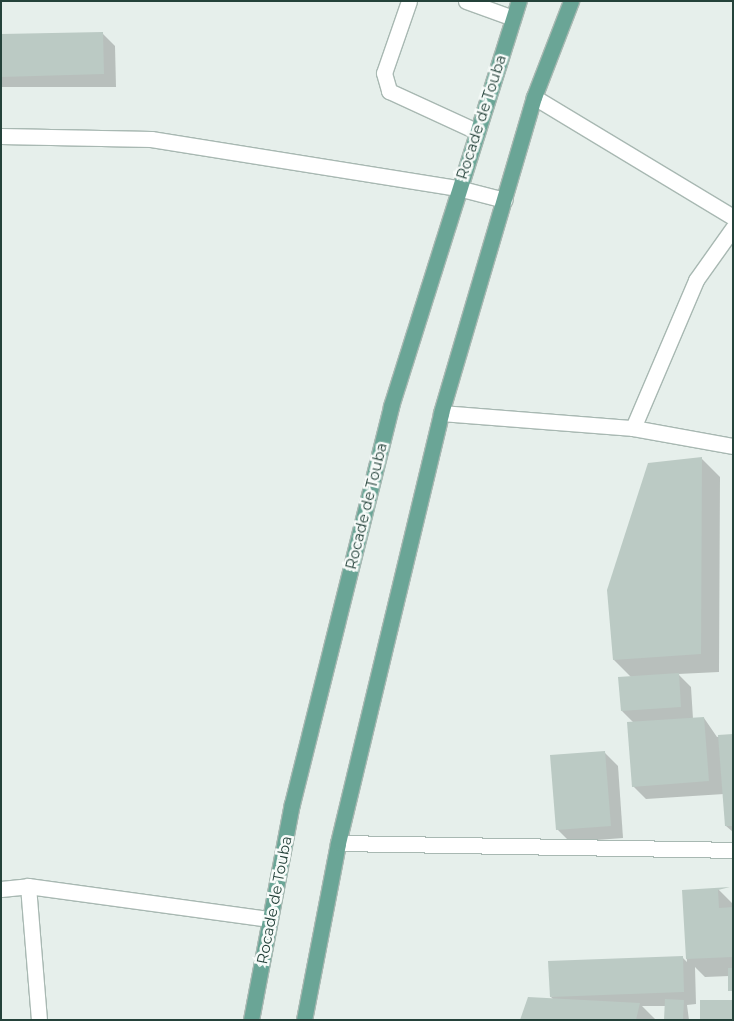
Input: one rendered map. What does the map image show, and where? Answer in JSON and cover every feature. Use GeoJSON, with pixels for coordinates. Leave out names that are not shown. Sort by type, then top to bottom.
{"type":"FeatureCollection","features":[{"type":"Feature","properties":{"kind":"main road","name":"Rocade de Touba"},"geometry":{"type":"LineString","coordinates":[[251,1020],[292,804],[391,406],[476,131],[519,1]]}},
{"type":"Feature","properties":{"kind":"main road"},"geometry":{"type":"LineString","coordinates":[[304,1020],[338,843],[441,413],[534,97],[567,3]]}},
{"type":"Feature","properties":{"kind":"street"},"geometry":{"type":"LineString","coordinates":[[409,1],[384,73],[389,91],[476,131]]}},
{"type":"Feature","properties":{"kind":"street"},"geometry":{"type":"LineString","coordinates":[[466,1],[513,18]]}},
{"type":"Feature","properties":{"kind":"street"},"geometry":{"type":"LineString","coordinates":[[534,97],[733,217]]}},
{"type":"Feature","properties":{"kind":"street"},"geometry":{"type":"LineString","coordinates":[[1,136],[151,139],[458,188],[504,200]]}},
{"type":"Feature","properties":{"kind":"street"},"geometry":{"type":"LineString","coordinates":[[633,428],[696,280],[733,228]]}},
{"type":"Feature","properties":{"kind":"street"},"geometry":{"type":"LineString","coordinates":[[441,413],[633,428],[733,446]]}},
{"type":"Feature","properties":{"kind":"street"},"geometry":{"type":"LineString","coordinates":[[338,843],[733,850]]}},
{"type":"Feature","properties":{"kind":"street"},"geometry":{"type":"LineString","coordinates":[[28,886],[40,1020]]}},
{"type":"Feature","properties":{"kind":"street"},"geometry":{"type":"LineString","coordinates":[[1,889],[28,886],[270,919]]}},
{"type":"Feature","properties":{"kind":"building"},"geometry":{"type":"Polygon","coordinates":[[[103,32],[104,74],[1,77],[1,34],[103,32]]]}},
{"type":"Feature","properties":{"kind":"building"},"geometry":{"type":"Polygon","coordinates":[[[702,457],[701,654],[613,660],[607,590],[648,463],[702,457]]]}},
{"type":"Feature","properties":{"kind":"building"},"geometry":{"type":"Polygon","coordinates":[[[679,673],[681,707],[621,711],[618,677],[679,673]]]}},
{"type":"Feature","properties":{"kind":"building"},"geometry":{"type":"Polygon","coordinates":[[[704,717],[709,781],[632,787],[627,722],[704,717]]]}},
{"type":"Feature","properties":{"kind":"building"},"geometry":{"type":"Polygon","coordinates":[[[733,734],[733,826],[725,826],[718,735],[733,734]]]}},
{"type":"Feature","properties":{"kind":"building"},"geometry":{"type":"Polygon","coordinates":[[[605,751],[611,826],[556,830],[550,755],[605,751]]]}},
{"type":"Feature","properties":{"kind":"building"},"geometry":{"type":"Polygon","coordinates":[[[730,887],[718,890],[719,908],[733,907],[733,957],[686,959],[682,890],[730,887]]]}},
{"type":"Feature","properties":{"kind":"building"},"geometry":{"type":"Polygon","coordinates":[[[683,956],[684,992],[550,997],[548,961],[683,956]]]}},
{"type":"Feature","properties":{"kind":"building"},"geometry":{"type":"Polygon","coordinates":[[[728,968],[733,968],[733,991],[728,991],[728,968]]]}},
{"type":"Feature","properties":{"kind":"building"},"geometry":{"type":"Polygon","coordinates":[[[528,997],[640,1003],[636,1020],[520,1020],[528,997]]]}},
{"type":"Feature","properties":{"kind":"building"},"geometry":{"type":"Polygon","coordinates":[[[665,999],[684,1000],[683,1020],[664,1020],[665,999]]]}},
{"type":"Feature","properties":{"kind":"building"},"geometry":{"type":"Polygon","coordinates":[[[700,1000],[733,1000],[733,1020],[700,1020],[700,1000]]]}}]}
